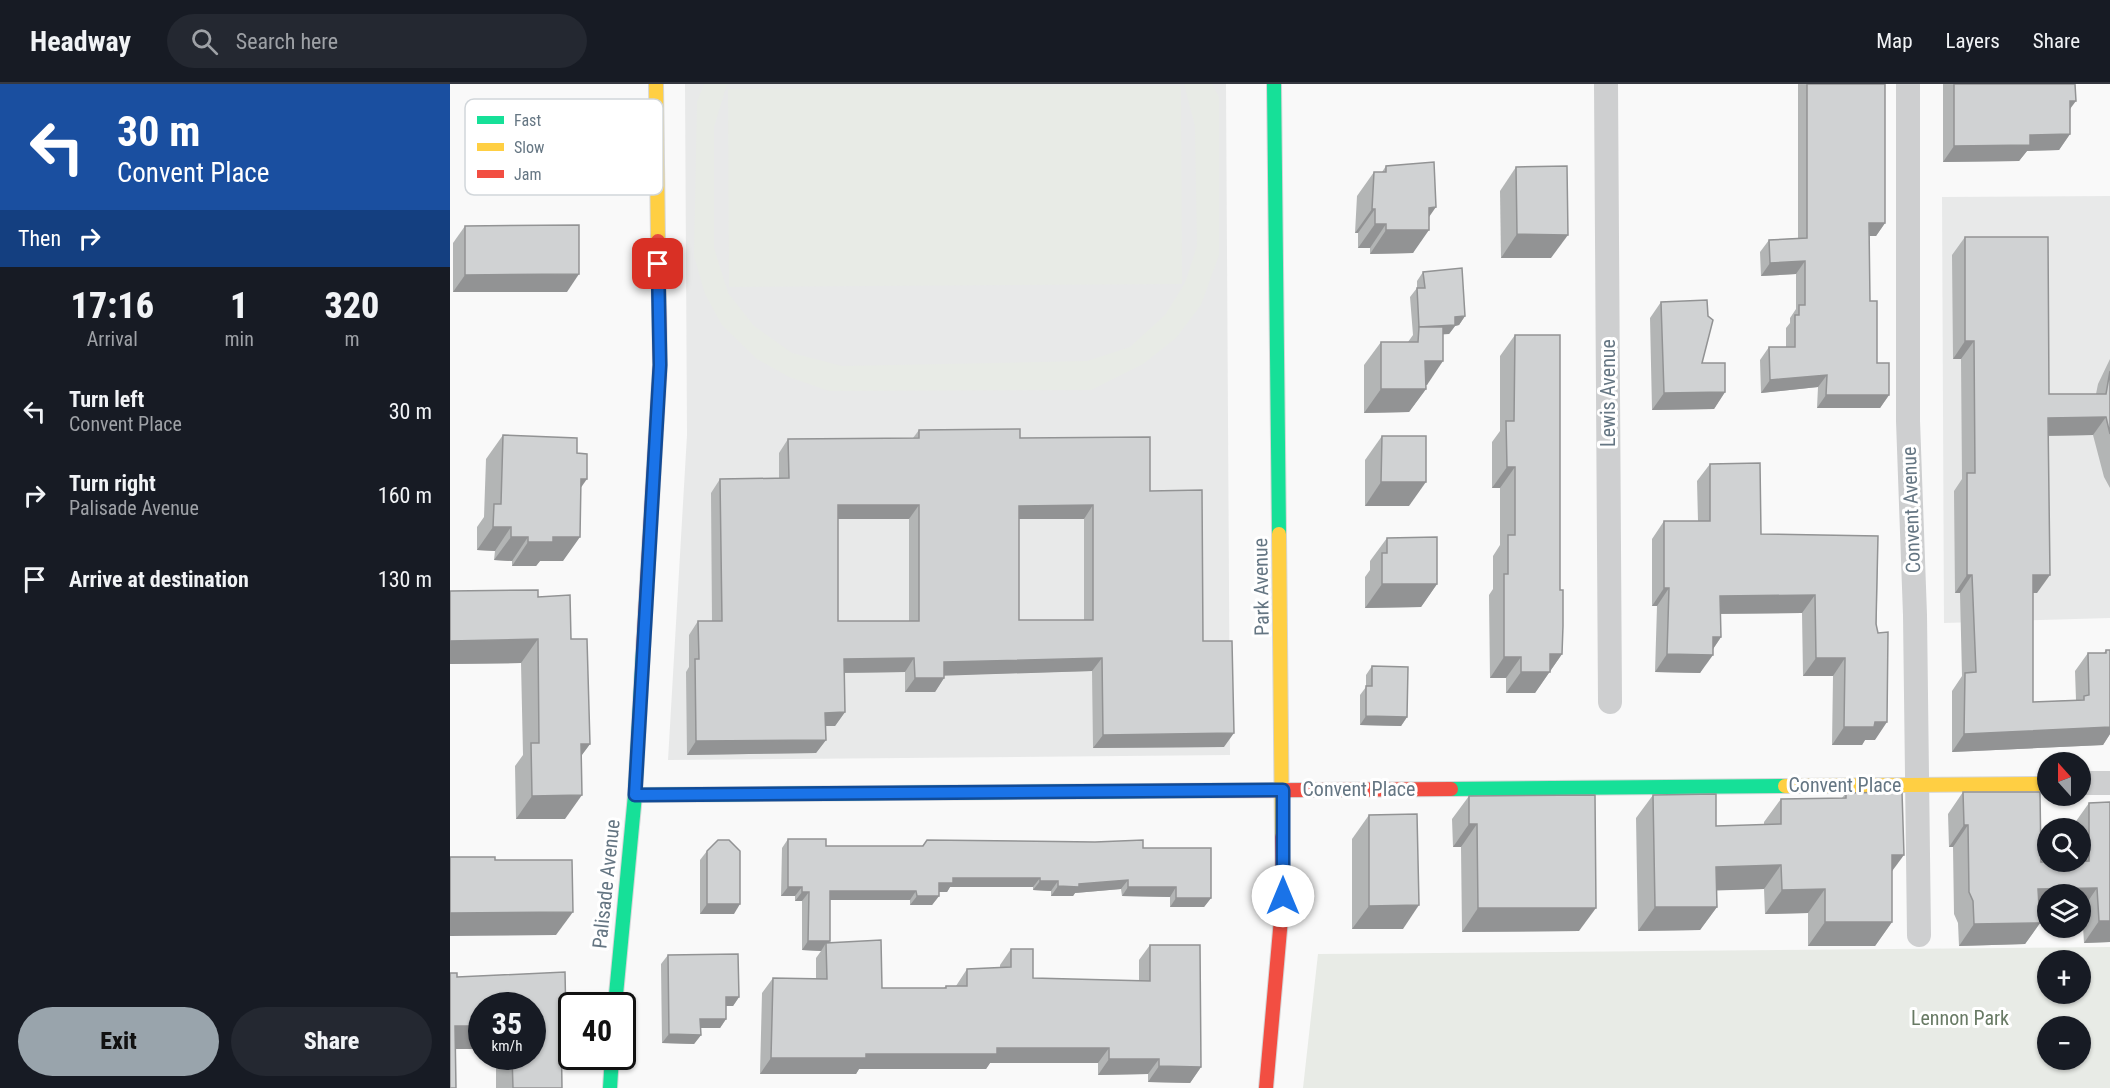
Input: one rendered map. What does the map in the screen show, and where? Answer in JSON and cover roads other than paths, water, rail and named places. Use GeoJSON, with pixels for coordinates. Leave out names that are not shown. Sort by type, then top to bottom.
{"type":"FeatureCollection","features":[{"type":"Feature","properties":{"kind":"street","name":"Palisade Avenue"},"geometry":{"type":"LineString","coordinates":[[656,84],[656,99]]}},
{"type":"Feature","properties":{"kind":"street","name":"Park Avenue"},"geometry":{"type":"LineString","coordinates":[[1266,1088],[1283,896],[1274,84]]}},
{"type":"Feature","properties":{"kind":"street","name":"Lewis Avenue"},"geometry":{"type":"LineString","coordinates":[[1606,84],[1610,702]]}},
{"type":"Feature","properties":{"kind":"street","name":"Convent Avenue"},"geometry":{"type":"LineString","coordinates":[[1908,84],[1908,421],[1915,615],[1919,935]]}},
{"type":"Feature","properties":{"kind":"street","name":"Palisade Avenue"},"geometry":{"type":"LineString","coordinates":[[616,992],[635,795],[660,365],[658,195]]}},
{"type":"Feature","properties":{"kind":"street"},"geometry":{"type":"LineString","coordinates":[[2091,783],[2110,783]]}},
{"type":"Feature","properties":{"kind":"street","name":"Convent Place"},"geometry":{"type":"LineString","coordinates":[[635,795],[2037,784]]}},
{"type":"Feature","properties":{"kind":"street"},"geometry":{"type":"LineString","coordinates":[[610,1088],[611,1070]]}},
{"type":"Feature","properties":{"kind":"park label","name":"Lennon Park"},"geometry":{"type":"Point","coordinates":[1960,1018]}}]}
